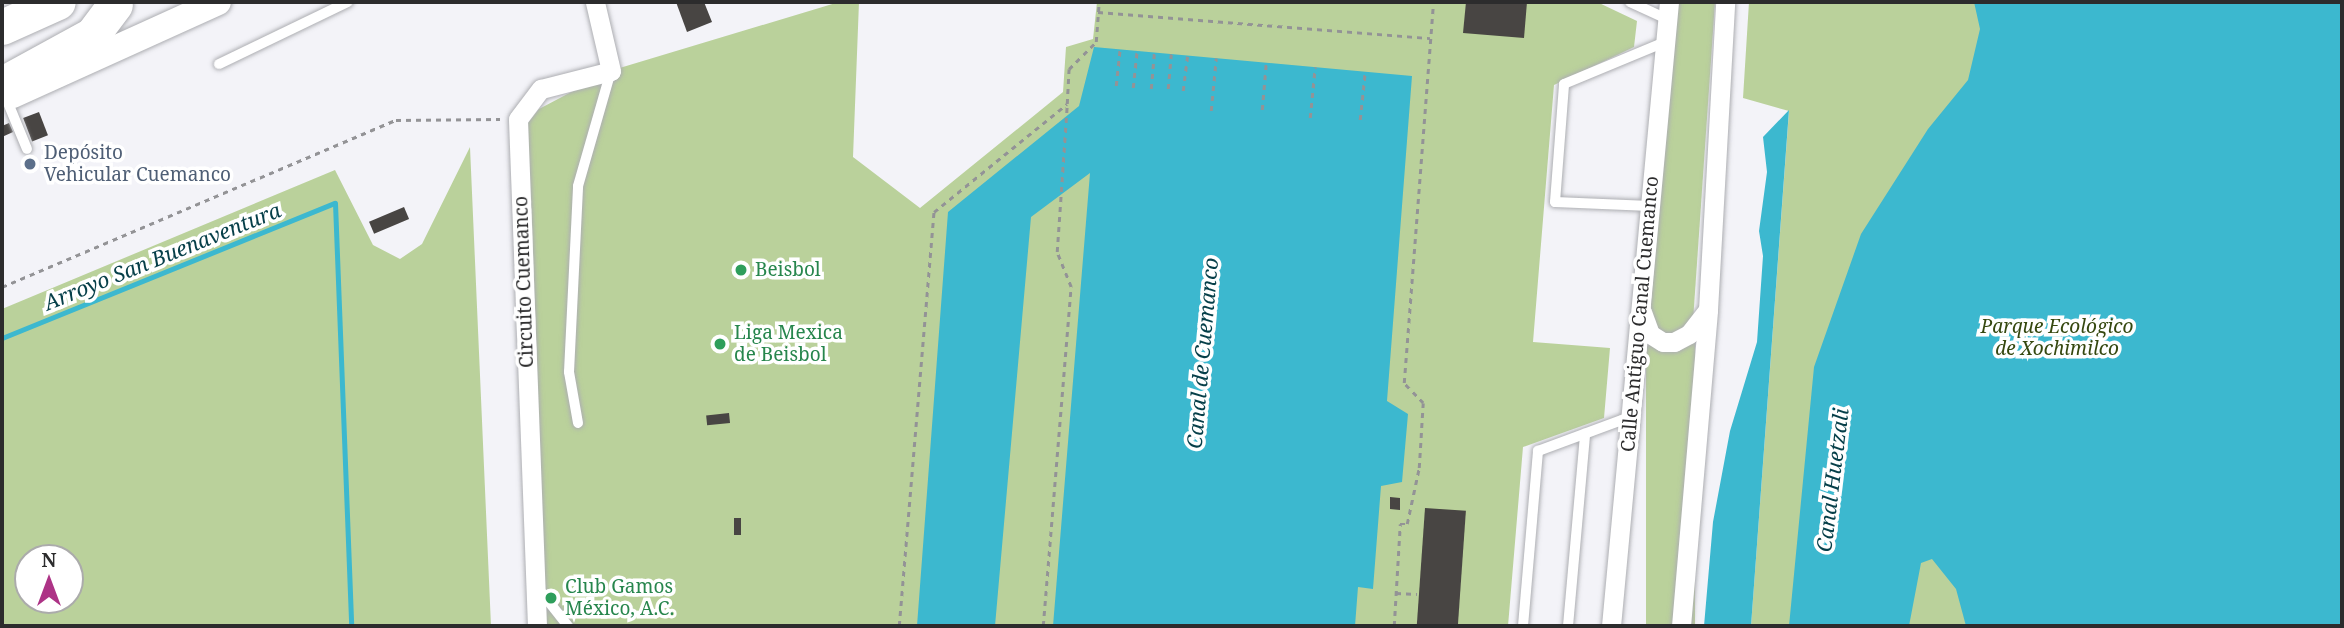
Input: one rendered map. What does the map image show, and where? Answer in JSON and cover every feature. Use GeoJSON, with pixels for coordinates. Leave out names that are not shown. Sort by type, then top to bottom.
{"type":"FeatureCollection","features":[{"type":"Feature","properties":{"kind":"highway"},"geometry":{"type":"LineString","coordinates":[[2,27],[58,2]]}},
{"type":"Feature","properties":{"kind":"highway"},"geometry":{"type":"LineString","coordinates":[[3,94],[92,34],[119,4]]}},
{"type":"Feature","properties":{"kind":"highway"},"geometry":{"type":"LineString","coordinates":[[2,56],[119,4]]}},
{"type":"Feature","properties":{"kind":"main road"},"geometry":{"type":"LineString","coordinates":[[3,94],[218,2]]}},
{"type":"Feature","properties":{"kind":"street"},"geometry":{"type":"LineString","coordinates":[[518,119],[541,89],[611,71],[595,2]]}},
{"type":"Feature","properties":{"kind":"street"},"geometry":{"type":"LineString","coordinates":[[1681,626],[1708,310],[1725,2]]}},
{"type":"Feature","properties":{"kind":"street","name":"Calle Antiguo Canal Cuemanco"},"geometry":{"type":"LineString","coordinates":[[1611,626],[1668,10]]}},
{"type":"Feature","properties":{"kind":"street","name":"Circuito Cuemanco"},"geometry":{"type":"LineString","coordinates":[[518,119],[535,585],[539,621]]}},
{"type":"Feature","properties":{"kind":"street"},"geometry":{"type":"LineString","coordinates":[[1641,307],[1650,334],[1662,342],[1689,334],[1708,310]]}},
{"type":"Feature","properties":{"kind":"lane"},"geometry":{"type":"LineString","coordinates":[[219,64],[348,2]]}},
{"type":"Feature","properties":{"kind":"lane"},"geometry":{"type":"LineString","coordinates":[[1630,2],[1668,10]]}},
{"type":"Feature","properties":{"kind":"lane"},"geometry":{"type":"LineString","coordinates":[[1650,206],[1555,202],[1564,84],[1665,42]]}},
{"type":"Feature","properties":{"kind":"lane"},"geometry":{"type":"LineString","coordinates":[[578,423],[569,372],[578,186],[611,71]]}},
{"type":"Feature","properties":{"kind":"lane"},"geometry":{"type":"LineString","coordinates":[[3,94],[27,149]]}},
{"type":"Feature","properties":{"kind":"lane"},"geometry":{"type":"LineString","coordinates":[[1523,626],[1538,451],[1630,417]]}},
{"type":"Feature","properties":{"kind":"lane"},"geometry":{"type":"LineString","coordinates":[[1568,626],[1585,434]]}},
{"type":"Feature","properties":{"kind":"lane"},"geometry":{"type":"LineString","coordinates":[[535,585],[568,626]]}},
{"type":"Feature","properties":{"kind":"path"},"geometry":{"type":"LineString","coordinates":[[1043,626],[1071,287],[1057,252],[1069,69],[1096,42],[1099,2]]}},
{"type":"Feature","properties":{"kind":"path"},"geometry":{"type":"LineString","coordinates":[[1394,626],[1401,524],[1407,524],[1419,468],[1423,403],[1404,383],[1433,2]]}},
{"type":"Feature","properties":{"kind":"path"},"geometry":{"type":"LineString","coordinates":[[1098,12],[1430,38]]}},
{"type":"Feature","properties":{"kind":"path"},"geometry":{"type":"LineString","coordinates":[[1116,86],[1120,49]]}},
{"type":"Feature","properties":{"kind":"path"},"geometry":{"type":"LineString","coordinates":[[1133,88],[1137,51]]}},
{"type":"Feature","properties":{"kind":"path"},"geometry":{"type":"LineString","coordinates":[[1151,89],[1154,53]]}},
{"type":"Feature","properties":{"kind":"path"},"geometry":{"type":"LineString","coordinates":[[1168,89],[1171,54]]}},
{"type":"Feature","properties":{"kind":"path"},"geometry":{"type":"LineString","coordinates":[[1183,91],[1187,56]]}},
{"type":"Feature","properties":{"kind":"path"},"geometry":{"type":"LineString","coordinates":[[1211,111],[1216,58]]}},
{"type":"Feature","properties":{"kind":"path"},"geometry":{"type":"LineString","coordinates":[[1262,110],[1266,63]]}},
{"type":"Feature","properties":{"kind":"path"},"geometry":{"type":"LineString","coordinates":[[1310,118],[1315,67]]}},
{"type":"Feature","properties":{"kind":"path"},"geometry":{"type":"LineString","coordinates":[[1360,120],[1365,72]]}},
{"type":"Feature","properties":{"kind":"path"},"geometry":{"type":"LineString","coordinates":[[900,626],[934,212],[1067,104]]}},
{"type":"Feature","properties":{"kind":"path"},"geometry":{"type":"LineString","coordinates":[[2,287],[396,120],[518,119]]}},
{"type":"Feature","properties":{"kind":"path"},"geometry":{"type":"LineString","coordinates":[[1396,593],[1417,594]]}},
{"type":"Feature","properties":{"kind":"green space"},"geometry":{"type":"Polygon","coordinates":[[[839,2],[859,2],[853,157],[920,208],[1063,92],[1066,47],[1093,39],[1097,2],[1597,2],[1637,21],[1634,47],[1554,85],[1533,342],[1610,348],[1604,418],[1523,447],[1508,626],[537,626],[527,124],[539,109],[613,70],[839,2]]]}},
{"type":"Feature","properties":{"kind":"green space"},"geometry":{"type":"Polygon","coordinates":[[[1674,2],[1715,2],[1693,321],[1667,337],[1656,331],[1650,314],[1674,2]]]}},
{"type":"Feature","properties":{"kind":"green space","name":"Parque Ecológico de Xochimilco"},"geometry":{"type":"Polygon","coordinates":[[[1749,2],[2342,2],[2342,626],[1751,626],[1789,111],[1743,98],[1749,2]]]}},
{"type":"Feature","properties":{"kind":"green space"},"geometry":{"type":"Polygon","coordinates":[[[470,147],[491,626],[2,626],[2,309],[335,170],[373,245],[400,259],[422,244],[470,147]]]}},
{"type":"Feature","properties":{"kind":"green space"},"geometry":{"type":"Polygon","coordinates":[[[1646,336],[1695,336],[1695,626],[1646,626],[1646,336]]]}},
{"type":"Feature","properties":{"kind":"water","name":"Parque Ecológico de Xochimilco"},"geometry":{"type":"Polygon","coordinates":[[[1974,2],[2342,2],[2342,626],[1966,626],[1956,589],[1932,559],[1921,563],[1909,626],[1789,626],[1814,367],[1861,234],[1928,129],[1968,80],[1980,29],[1974,2]]]}},
{"type":"Feature","properties":{"kind":"water","name":"Canal de Cuemanco"},"geometry":{"type":"Polygon","coordinates":[[[1094,47],[1412,76],[1387,401],[1408,414],[1402,482],[1381,486],[1373,589],[1358,587],[1355,626],[1053,626],[1090,173],[1031,217],[995,626],[917,626],[948,212],[1079,106],[1094,47]]]}},
{"type":"Feature","properties":{"kind":"water"},"geometry":{"type":"Polygon","coordinates":[[[1789,110],[1751,626],[1704,626],[1713,522],[1730,431],[1757,342],[1763,256],[1759,231],[1767,172],[1763,137],[1789,110]]]}},
{"type":"Feature","properties":{"kind":"building"},"geometry":{"type":"Polygon","coordinates":[[[676,2],[704,2],[712,22],[687,32],[676,2]]]}},
{"type":"Feature","properties":{"kind":"building"},"geometry":{"type":"Polygon","coordinates":[[[1466,2],[1527,2],[1524,38],[1463,33],[1466,2]]]}},
{"type":"Feature","properties":{"kind":"building"},"geometry":{"type":"Polygon","coordinates":[[[39,112],[48,135],[32,141],[23,118],[39,112]]]}},
{"type":"Feature","properties":{"kind":"building"},"geometry":{"type":"Polygon","coordinates":[[[9,123],[13,132],[2,137],[2,126],[9,123]]]}},
{"type":"Feature","properties":{"kind":"building"},"geometry":{"type":"Polygon","coordinates":[[[404,207],[409,219],[374,234],[369,222],[404,207]]]}},
{"type":"Feature","properties":{"kind":"building"},"geometry":{"type":"Polygon","coordinates":[[[729,413],[730,423],[707,425],[706,415],[729,413]]]}},
{"type":"Feature","properties":{"kind":"building"},"geometry":{"type":"Polygon","coordinates":[[[1390,497],[1400,498],[1400,510],[1390,509],[1390,497]]]}},
{"type":"Feature","properties":{"kind":"building"},"geometry":{"type":"Polygon","coordinates":[[[1425,508],[1466,511],[1458,626],[1417,626],[1425,508]]]}},
{"type":"Feature","properties":{"kind":"building"},"geometry":{"type":"Polygon","coordinates":[[[734,518],[741,518],[741,535],[734,535],[734,518]]]}},
{"type":"Feature","properties":{"kind":"waterway","name":"Arroyo San Buenaventura"},"geometry":{"type":"LineString","coordinates":[[2,338],[335,203],[351,626]]}},
{"type":"Feature","properties":{"kind":"place","name":"Depósito Vehicular Cuemanco"},"geometry":{"type":"Point","coordinates":[30,164]}},
{"type":"Feature","properties":{"kind":"place","name":"Beisbol"},"geometry":{"type":"Point","coordinates":[741,270]}},
{"type":"Feature","properties":{"kind":"place","name":"Liga Mexica de Beisbol"},"geometry":{"type":"Point","coordinates":[720,344]}},
{"type":"Feature","properties":{"kind":"place","name":"Club Gamos México, A.C."},"geometry":{"type":"Point","coordinates":[551,598]}},
{"type":"Feature","properties":{"kind":"water label","name":"Canal Huetzali"},"geometry":{"type":"Point","coordinates":[1832,480]}}]}
